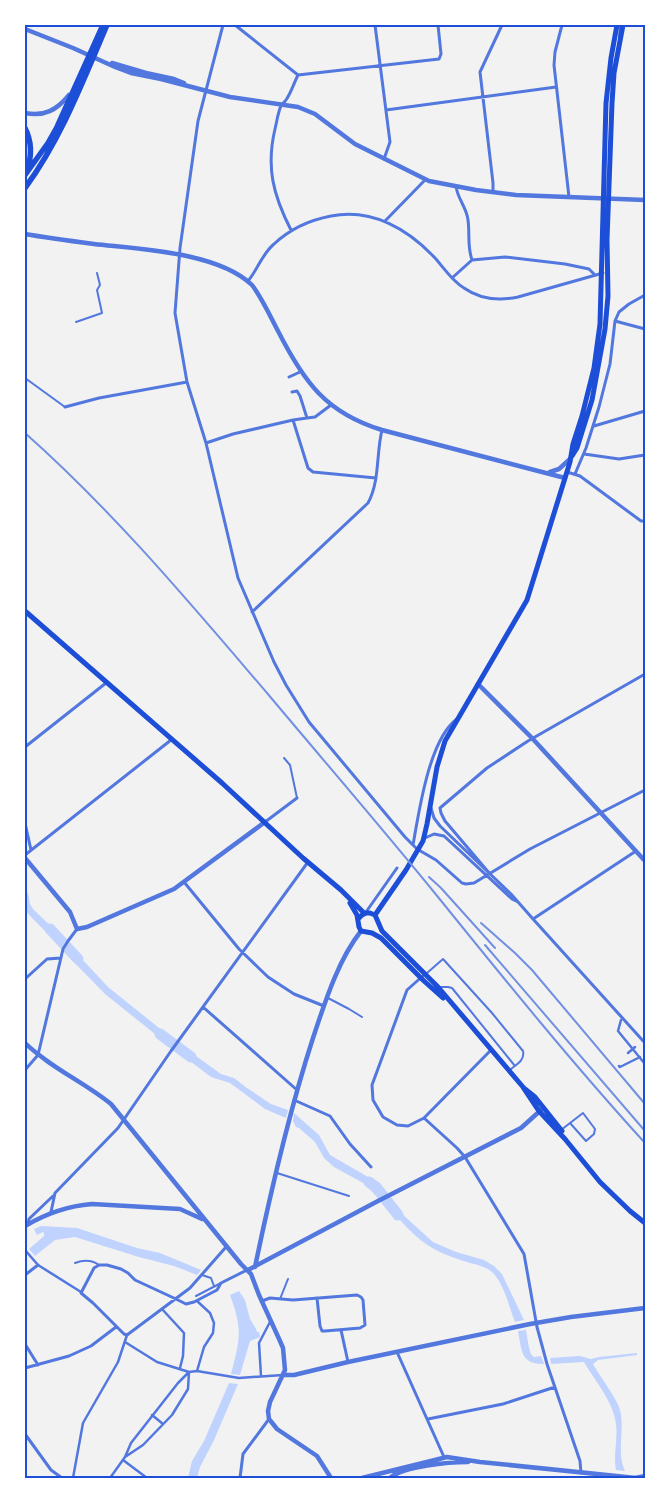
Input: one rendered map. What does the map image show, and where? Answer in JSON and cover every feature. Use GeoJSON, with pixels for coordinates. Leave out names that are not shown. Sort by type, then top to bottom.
{"type":"FeatureCollection","features":[{"type":"Feature","properties":{"kind":"main road"},"geometry":{"type":"LineString","coordinates":[[25,175],[52,136],[103,25]]}},
{"type":"Feature","properties":{"kind":"main road"},"geometry":{"type":"LineString","coordinates":[[25,188],[50,152],[107,25]]}},
{"type":"Feature","properties":{"kind":"main road"},"geometry":{"type":"LineString","coordinates":[[620,25],[620,39],[612,93],[606,198],[598,274],[600,324],[594,368],[570,461],[527,600],[445,741],[439,758],[424,838],[406,870],[375,915],[382,931],[423,976],[438,987],[523,1087],[532,1094],[542,1110],[600,1182],[621,1203],[645,1221]]}},
{"type":"Feature","properties":{"kind":"main road"},"geometry":{"type":"LineString","coordinates":[[570,461],[577,448],[597,378],[605,329],[609,273],[606,198],[606,103],[611,58],[620,25]]}},
{"type":"Feature","properties":{"kind":"main road"},"geometry":{"type":"LineString","coordinates":[[25,128],[31,150],[29,165],[25,175]]}},
{"type":"Feature","properties":{"kind":"main road"},"geometry":{"type":"LineString","coordinates":[[25,611],[222,783],[365,913],[375,915]]}},
{"type":"Feature","properties":{"kind":"main road"},"geometry":{"type":"LineString","coordinates":[[333,883],[350,904],[358,919],[361,931],[377,935],[383,939],[451,1004]]}},
{"type":"Feature","properties":{"kind":"main road"},"geometry":{"type":"LineString","coordinates":[[358,919],[365,913]]}},
{"type":"Feature","properties":{"kind":"main road"},"geometry":{"type":"LineString","coordinates":[[370,933],[375,930],[378,923]]}},
{"type":"Feature","properties":{"kind":"main road"},"geometry":{"type":"LineString","coordinates":[[542,1110],[602,1180],[645,1221]]}},
{"type":"Feature","properties":{"kind":"street"},"geometry":{"type":"LineString","coordinates":[[224,25],[198,121],[179,255],[176,312],[187,382],[206,443],[238,578],[286,685],[309,722],[378,806],[413,845],[431,856],[464,884],[474,882],[488,875],[508,861],[645,790]]}},
{"type":"Feature","properties":{"kind":"street"},"geometry":{"type":"LineString","coordinates":[[235,25],[298,75],[440,59],[438,25]]}},
{"type":"Feature","properties":{"kind":"street"},"geometry":{"type":"LineString","coordinates":[[375,25],[390,144],[384,159]]}},
{"type":"Feature","properties":{"kind":"street"},"geometry":{"type":"LineString","coordinates":[[493,192],[480,70],[502,25]]}},
{"type":"Feature","properties":{"kind":"street"},"geometry":{"type":"LineString","coordinates":[[562,25],[555,52],[554,65],[569,197]]}},
{"type":"Feature","properties":{"kind":"street"},"geometry":{"type":"LineString","coordinates":[[25,29],[104,61],[174,79],[206,92],[298,107],[315,114],[355,144],[425,180],[516,195],[645,200]]}},
{"type":"Feature","properties":{"kind":"street"},"geometry":{"type":"LineString","coordinates":[[291,230],[276,197],[271,167],[273,138],[281,105],[287,99],[298,75]]}},
{"type":"Feature","properties":{"kind":"street"},"geometry":{"type":"LineString","coordinates":[[25,113],[40,114],[52,111],[64,102],[77,84]]}},
{"type":"Feature","properties":{"kind":"street"},"geometry":{"type":"LineString","coordinates":[[386,110],[556,87]]}},
{"type":"Feature","properties":{"kind":"street"},"geometry":{"type":"LineString","coordinates":[[385,221],[425,180]]}},
{"type":"Feature","properties":{"kind":"street"},"geometry":{"type":"LineString","coordinates":[[456,186],[456,192],[468,219],[468,250],[472,260]]}},
{"type":"Feature","properties":{"kind":"street"},"geometry":{"type":"LineString","coordinates":[[248,281],[268,249],[291,230],[314,220],[342,214],[363,215],[385,221],[417,240],[460,286],[489,299],[505,300],[598,274],[609,273]]}},
{"type":"Feature","properties":{"kind":"street"},"geometry":{"type":"LineString","coordinates":[[25,234],[198,258],[230,270],[248,281],[257,293],[300,372],[331,405],[356,421],[451,449],[544,472],[566,475],[575,474],[641,521],[645,521]]}},
{"type":"Feature","properties":{"kind":"street"},"geometry":{"type":"LineString","coordinates":[[452,278],[472,260],[505,257],[565,264],[589,269],[598,274]]}},
{"type":"Feature","properties":{"kind":"street"},"geometry":{"type":"LineString","coordinates":[[575,474],[593,426],[610,364],[615,321],[619,312],[645,295]]}},
{"type":"Feature","properties":{"kind":"street"},"geometry":{"type":"LineString","coordinates":[[615,321],[645,330]]}},
{"type":"Feature","properties":{"kind":"street"},"geometry":{"type":"LineString","coordinates":[[640,328],[645,325]]}},
{"type":"Feature","properties":{"kind":"street"},"geometry":{"type":"LineString","coordinates":[[289,377],[300,372]]}},
{"type":"Feature","properties":{"kind":"street"},"geometry":{"type":"LineString","coordinates":[[65,407],[99,398],[187,382]]}},
{"type":"Feature","properties":{"kind":"street"},"geometry":{"type":"LineString","coordinates":[[292,392],[297,391],[300,396],[307,418]]}},
{"type":"Feature","properties":{"kind":"street"},"geometry":{"type":"LineString","coordinates":[[206,443],[233,434],[315,417],[331,405]]}},
{"type":"Feature","properties":{"kind":"street"},"geometry":{"type":"LineString","coordinates":[[593,426],[645,412]]}},
{"type":"Feature","properties":{"kind":"street"},"geometry":{"type":"LineString","coordinates":[[294,420],[308,468],[313,472],[376,478]]}},
{"type":"Feature","properties":{"kind":"street"},"geometry":{"type":"LineString","coordinates":[[252,612],[367,504],[376,478],[382,430]]}},
{"type":"Feature","properties":{"kind":"street"},"geometry":{"type":"LineString","coordinates":[[584,454],[619,459],[645,455]]}},
{"type":"Feature","properties":{"kind":"street"},"geometry":{"type":"LineString","coordinates":[[544,472],[557,470],[570,461],[576,462],[581,459]]}},
{"type":"Feature","properties":{"kind":"street"},"geometry":{"type":"LineString","coordinates":[[488,875],[445,821],[440,808],[487,768],[532,738],[645,674]]}},
{"type":"Feature","properties":{"kind":"street"},"geometry":{"type":"LineString","coordinates":[[25,747],[106,683]]}},
{"type":"Feature","properties":{"kind":"street"},"geometry":{"type":"LineString","coordinates":[[478,684],[532,738],[645,860]]}},
{"type":"Feature","properties":{"kind":"street"},"geometry":{"type":"LineString","coordinates":[[413,845],[430,765],[447,727],[457,719]]}},
{"type":"Feature","properties":{"kind":"street"},"geometry":{"type":"LineString","coordinates":[[77,929],[70,912],[25,856],[171,740]]}},
{"type":"Feature","properties":{"kind":"street"},"geometry":{"type":"LineString","coordinates":[[25,1070],[38,1055],[63,949],[77,929],[86,927],[174,889],[297,798]]}},
{"type":"Feature","properties":{"kind":"street"},"geometry":{"type":"LineString","coordinates":[[431,805],[434,818],[440,826],[512,900],[518,903],[645,1043]]}},
{"type":"Feature","properties":{"kind":"street"},"geometry":{"type":"LineString","coordinates":[[25,823],[32,850]]}},
{"type":"Feature","properties":{"kind":"street"},"geometry":{"type":"LineString","coordinates":[[424,838],[434,834],[444,836],[488,875]]}},
{"type":"Feature","properties":{"kind":"street"},"geometry":{"type":"LineString","coordinates":[[533,919],[636,851]]}},
{"type":"Feature","properties":{"kind":"street"},"geometry":{"type":"LineString","coordinates":[[27,1225],[29,1219],[118,1128],[178,1041],[308,862]]}},
{"type":"Feature","properties":{"kind":"street"},"geometry":{"type":"LineString","coordinates":[[365,913],[397,868]]}},
{"type":"Feature","properties":{"kind":"street"},"geometry":{"type":"LineString","coordinates":[[184,882],[243,952],[268,977],[294,994],[324,1006]]}},
{"type":"Feature","properties":{"kind":"street"},"geometry":{"type":"LineString","coordinates":[[255,1267],[297,1090],[324,1006],[348,949],[361,931]]}},
{"type":"Feature","properties":{"kind":"street"},"geometry":{"type":"LineString","coordinates":[[25,979],[47,959],[61,958]]}},
{"type":"Feature","properties":{"kind":"street"},"geometry":{"type":"LineString","coordinates":[[423,976],[407,990],[372,1086],[373,1100],[383,1117],[402,1126],[408,1126],[424,1118],[491,1050]]}},
{"type":"Feature","properties":{"kind":"street"},"geometry":{"type":"LineString","coordinates":[[203,1007],[297,1090]]}},
{"type":"Feature","properties":{"kind":"street"},"geometry":{"type":"LineString","coordinates":[[621,1020],[618,1031],[645,1064]]}},
{"type":"Feature","properties":{"kind":"street"},"geometry":{"type":"LineString","coordinates":[[25,1043],[38,1055],[97,1092],[111,1104],[251,1274],[282,1345],[285,1370],[270,1402],[269,1419],[277,1429],[317,1456],[331,1478]]}},
{"type":"Feature","properties":{"kind":"street"},"geometry":{"type":"LineString","coordinates":[[628,1053],[635,1047]]}},
{"type":"Feature","properties":{"kind":"street"},"geometry":{"type":"LineString","coordinates":[[619,1066],[640,1057]]}},
{"type":"Feature","properties":{"kind":"street"},"geometry":{"type":"LineString","coordinates":[[294,1100],[330,1116],[350,1144],[371,1167]]}},
{"type":"Feature","properties":{"kind":"street"},"geometry":{"type":"LineString","coordinates":[[81,1293],[93,1269],[99,1266],[110,1266],[121,1269],[137,1281],[186,1304],[197,1301],[216,1290],[221,1283],[520,1128],[542,1110]]}},
{"type":"Feature","properties":{"kind":"street"},"geometry":{"type":"LineString","coordinates":[[424,1118],[465,1157],[524,1254],[536,1323],[547,1364],[580,1461],[581,1473]]}},
{"type":"Feature","properties":{"kind":"street"},"geometry":{"type":"LineString","coordinates":[[51,1212],[55,1193]]}},
{"type":"Feature","properties":{"kind":"street"},"geometry":{"type":"LineString","coordinates":[[27,1225],[51,1212],[79,1205],[92,1204],[185,1210],[206,1221]]}},
{"type":"Feature","properties":{"kind":"street"},"geometry":{"type":"LineString","coordinates":[[73,1478],[83,1423],[118,1362],[126,1335],[190,1288],[227,1246]]}},
{"type":"Feature","properties":{"kind":"street"},"geometry":{"type":"LineString","coordinates":[[25,1250],[38,1265],[93,1303],[126,1335]]}},
{"type":"Feature","properties":{"kind":"street"},"geometry":{"type":"LineString","coordinates":[[25,1275],[38,1265]]}},
{"type":"Feature","properties":{"kind":"street"},"geometry":{"type":"LineString","coordinates":[[262,1301],[270,1298],[317,1298],[357,1295],[361,1297],[363,1302],[365,1325],[360,1328],[341,1330],[326,1331],[320,1328],[317,1298]]}},
{"type":"Feature","properties":{"kind":"street"},"geometry":{"type":"LineString","coordinates":[[197,1301],[210,1313],[214,1324],[213,1333],[204,1347],[197,1370]]}},
{"type":"Feature","properties":{"kind":"street"},"geometry":{"type":"LineString","coordinates":[[110,1478],[124,1458],[131,1443],[178,1383],[189,1372],[197,1370],[239,1378],[294,1375],[516,1326],[645,1308]]}},
{"type":"Feature","properties":{"kind":"street"},"geometry":{"type":"LineString","coordinates":[[162,1309],[184,1334],[183,1356],[180,1368]]}},
{"type":"Feature","properties":{"kind":"street"},"geometry":{"type":"LineString","coordinates":[[261,1376],[259,1343],[271,1320]]}},
{"type":"Feature","properties":{"kind":"street"},"geometry":{"type":"LineString","coordinates":[[25,1368],[69,1356],[91,1346],[116,1327]]}},
{"type":"Feature","properties":{"kind":"street"},"geometry":{"type":"LineString","coordinates":[[341,1330],[348,1362]]}},
{"type":"Feature","properties":{"kind":"street"},"geometry":{"type":"LineString","coordinates":[[125,1342],[157,1362],[189,1372]]}},
{"type":"Feature","properties":{"kind":"street"},"geometry":{"type":"LineString","coordinates":[[25,1344],[38,1365]]}},
{"type":"Feature","properties":{"kind":"street"},"geometry":{"type":"LineString","coordinates":[[397,1352],[444,1457]]}},
{"type":"Feature","properties":{"kind":"street"},"geometry":{"type":"LineString","coordinates":[[124,1458],[143,1445],[172,1415],[188,1389],[189,1372]]}},
{"type":"Feature","properties":{"kind":"street"},"geometry":{"type":"LineString","coordinates":[[428,1419],[503,1404],[555,1387]]}},
{"type":"Feature","properties":{"kind":"street"},"geometry":{"type":"LineString","coordinates":[[152,1415],[163,1424]]}},
{"type":"Feature","properties":{"kind":"street"},"geometry":{"type":"LineString","coordinates":[[240,1478],[243,1454],[269,1419]]}},
{"type":"Feature","properties":{"kind":"street"},"geometry":{"type":"LineString","coordinates":[[25,1434],[51,1470],[62,1478]]}},
{"type":"Feature","properties":{"kind":"street"},"geometry":{"type":"LineString","coordinates":[[362,1478],[444,1457],[614,1477],[636,1478],[645,1476]]}},
{"type":"Feature","properties":{"kind":"street"},"geometry":{"type":"LineString","coordinates":[[124,1458],[147,1478]]}},
{"type":"Feature","properties":{"kind":"street"},"geometry":{"type":"LineString","coordinates":[[390,1478],[400,1472],[443,1463],[480,1462]]}},
{"type":"Feature","properties":{"kind":"street"},"geometry":{"type":"LineString","coordinates":[[372,1476],[382,1478]]}},
{"type":"Feature","properties":{"kind":"lane"},"geometry":{"type":"LineString","coordinates":[[76,322],[102,313],[96,290],[100,285],[97,273]]}},
{"type":"Feature","properties":{"kind":"lane"},"geometry":{"type":"LineString","coordinates":[[25,378],[65,407]]}},
{"type":"Feature","properties":{"kind":"lane"},"geometry":{"type":"LineString","coordinates":[[284,758],[290,764],[297,798]]}},
{"type":"Feature","properties":{"kind":"lane"},"geometry":{"type":"LineString","coordinates":[[423,976],[443,959],[523,1050],[523,1058],[509,1071]]}},
{"type":"Feature","properties":{"kind":"lane"},"geometry":{"type":"LineString","coordinates":[[438,987],[452,988],[515,1066]]}},
{"type":"Feature","properties":{"kind":"lane"},"geometry":{"type":"LineString","coordinates":[[328,998],[362,1018]]}},
{"type":"Feature","properties":{"kind":"lane"},"geometry":{"type":"LineString","coordinates":[[561,1130],[582,1113],[596,1129],[594,1134],[586,1141],[570,1123]]}},
{"type":"Feature","properties":{"kind":"lane"},"geometry":{"type":"LineString","coordinates":[[277,1173],[350,1196]]}},
{"type":"Feature","properties":{"kind":"lane"},"geometry":{"type":"LineString","coordinates":[[75,1263],[90,1261],[99,1266]]}},
{"type":"Feature","properties":{"kind":"lane"},"geometry":{"type":"LineString","coordinates":[[202,1275],[211,1278],[214,1286]]}},
{"type":"Feature","properties":{"kind":"lane"},"geometry":{"type":"LineString","coordinates":[[280,1299],[288,1279]]}},
{"type":"Feature","properties":{"kind":"lane"},"geometry":{"type":"LineString","coordinates":[[196,1296],[221,1283]]}},
{"type":"Feature","properties":{"kind":"water"},"geometry":{"type":"Polygon","coordinates":[[[25,891],[28,893],[33,909],[63,938],[57,943],[25,910],[25,891]]]}},
{"type":"Feature","properties":{"kind":"water"},"geometry":{"type":"Polygon","coordinates":[[[69,945],[108,987],[174,1040],[170,1046],[105,994],[65,953],[69,945]]]}},
{"type":"Feature","properties":{"kind":"water"},"geometry":{"type":"Polygon","coordinates":[[[182,1046],[221,1074],[234,1078],[271,1104],[288,1110],[286,1118],[265,1109],[230,1083],[211,1077],[178,1052],[182,1046]]]}},
{"type":"Feature","properties":{"kind":"water"},"geometry":{"type":"Polygon","coordinates":[[[294,1113],[319,1135],[330,1155],[375,1181],[385,1190],[375,1195],[365,1184],[334,1167],[324,1158],[315,1142],[296,1127],[293,1121],[294,1113]]]}},
{"type":"Feature","properties":{"kind":"water"},"geometry":{"type":"Polygon","coordinates":[[[390,1203],[433,1242],[456,1252],[484,1260],[494,1266],[502,1274],[524,1320],[515,1322],[502,1286],[493,1273],[479,1265],[447,1255],[427,1245],[414,1235],[386,1205],[390,1203]]]}},
{"type":"Feature","properties":{"kind":"water"},"geometry":{"type":"Polygon","coordinates":[[[41,1226],[77,1228],[137,1248],[160,1253],[201,1270],[197,1275],[174,1266],[75,1237],[55,1240],[35,1256],[29,1249],[44,1236],[43,1232],[37,1235],[34,1229],[41,1226]]]}},
{"type":"Feature","properties":{"kind":"water"},"geometry":{"type":"Polygon","coordinates":[[[239,1291],[245,1300],[250,1319],[257,1332],[259,1332],[260,1337],[250,1341],[240,1375],[231,1374],[239,1334],[237,1317],[230,1295],[239,1291]]]}},
{"type":"Feature","properties":{"kind":"water"},"geometry":{"type":"Polygon","coordinates":[[[526,1330],[531,1354],[534,1357],[541,1356],[544,1364],[530,1362],[526,1359],[518,1331],[526,1330]]]}},
{"type":"Feature","properties":{"kind":"water"},"geometry":{"type":"Polygon","coordinates":[[[637,1353],[637,1355],[598,1360],[593,1364],[620,1410],[622,1425],[621,1457],[625,1471],[616,1470],[616,1424],[611,1407],[603,1391],[584,1362],[551,1364],[550,1358],[580,1356],[591,1359],[637,1353]]]}},
{"type":"Feature","properties":{"kind":"water"},"geometry":{"type":"Polygon","coordinates":[[[229,1383],[238,1384],[200,1467],[197,1478],[188,1478],[192,1461],[204,1441],[229,1383]]]}},
{"type":"Feature","properties":{"kind":"waterway"},"geometry":{"type":"LineString","coordinates":[[50,929],[78,959]]}},
{"type":"Feature","properties":{"kind":"waterway"},"geometry":{"type":"LineString","coordinates":[[160,1034],[191,1057]]}},
{"type":"Feature","properties":{"kind":"waterway"},"geometry":{"type":"LineString","coordinates":[[369,1182],[376,1187],[398,1215]]}},
{"type":"Feature","properties":{"kind":"railway"},"geometry":{"type":"LineString","coordinates":[[25,433],[90,494],[180,592],[417,871],[566,1052],[645,1143]]}},
{"type":"Feature","properties":{"kind":"railway"},"geometry":{"type":"LineString","coordinates":[[429,877],[495,948]]}},
{"type":"Feature","properties":{"kind":"railway"},"geometry":{"type":"LineString","coordinates":[[481,923],[532,970],[645,1104]]}},
{"type":"Feature","properties":{"kind":"railway"},"geometry":{"type":"LineString","coordinates":[[485,945],[645,1131]]}}]}
